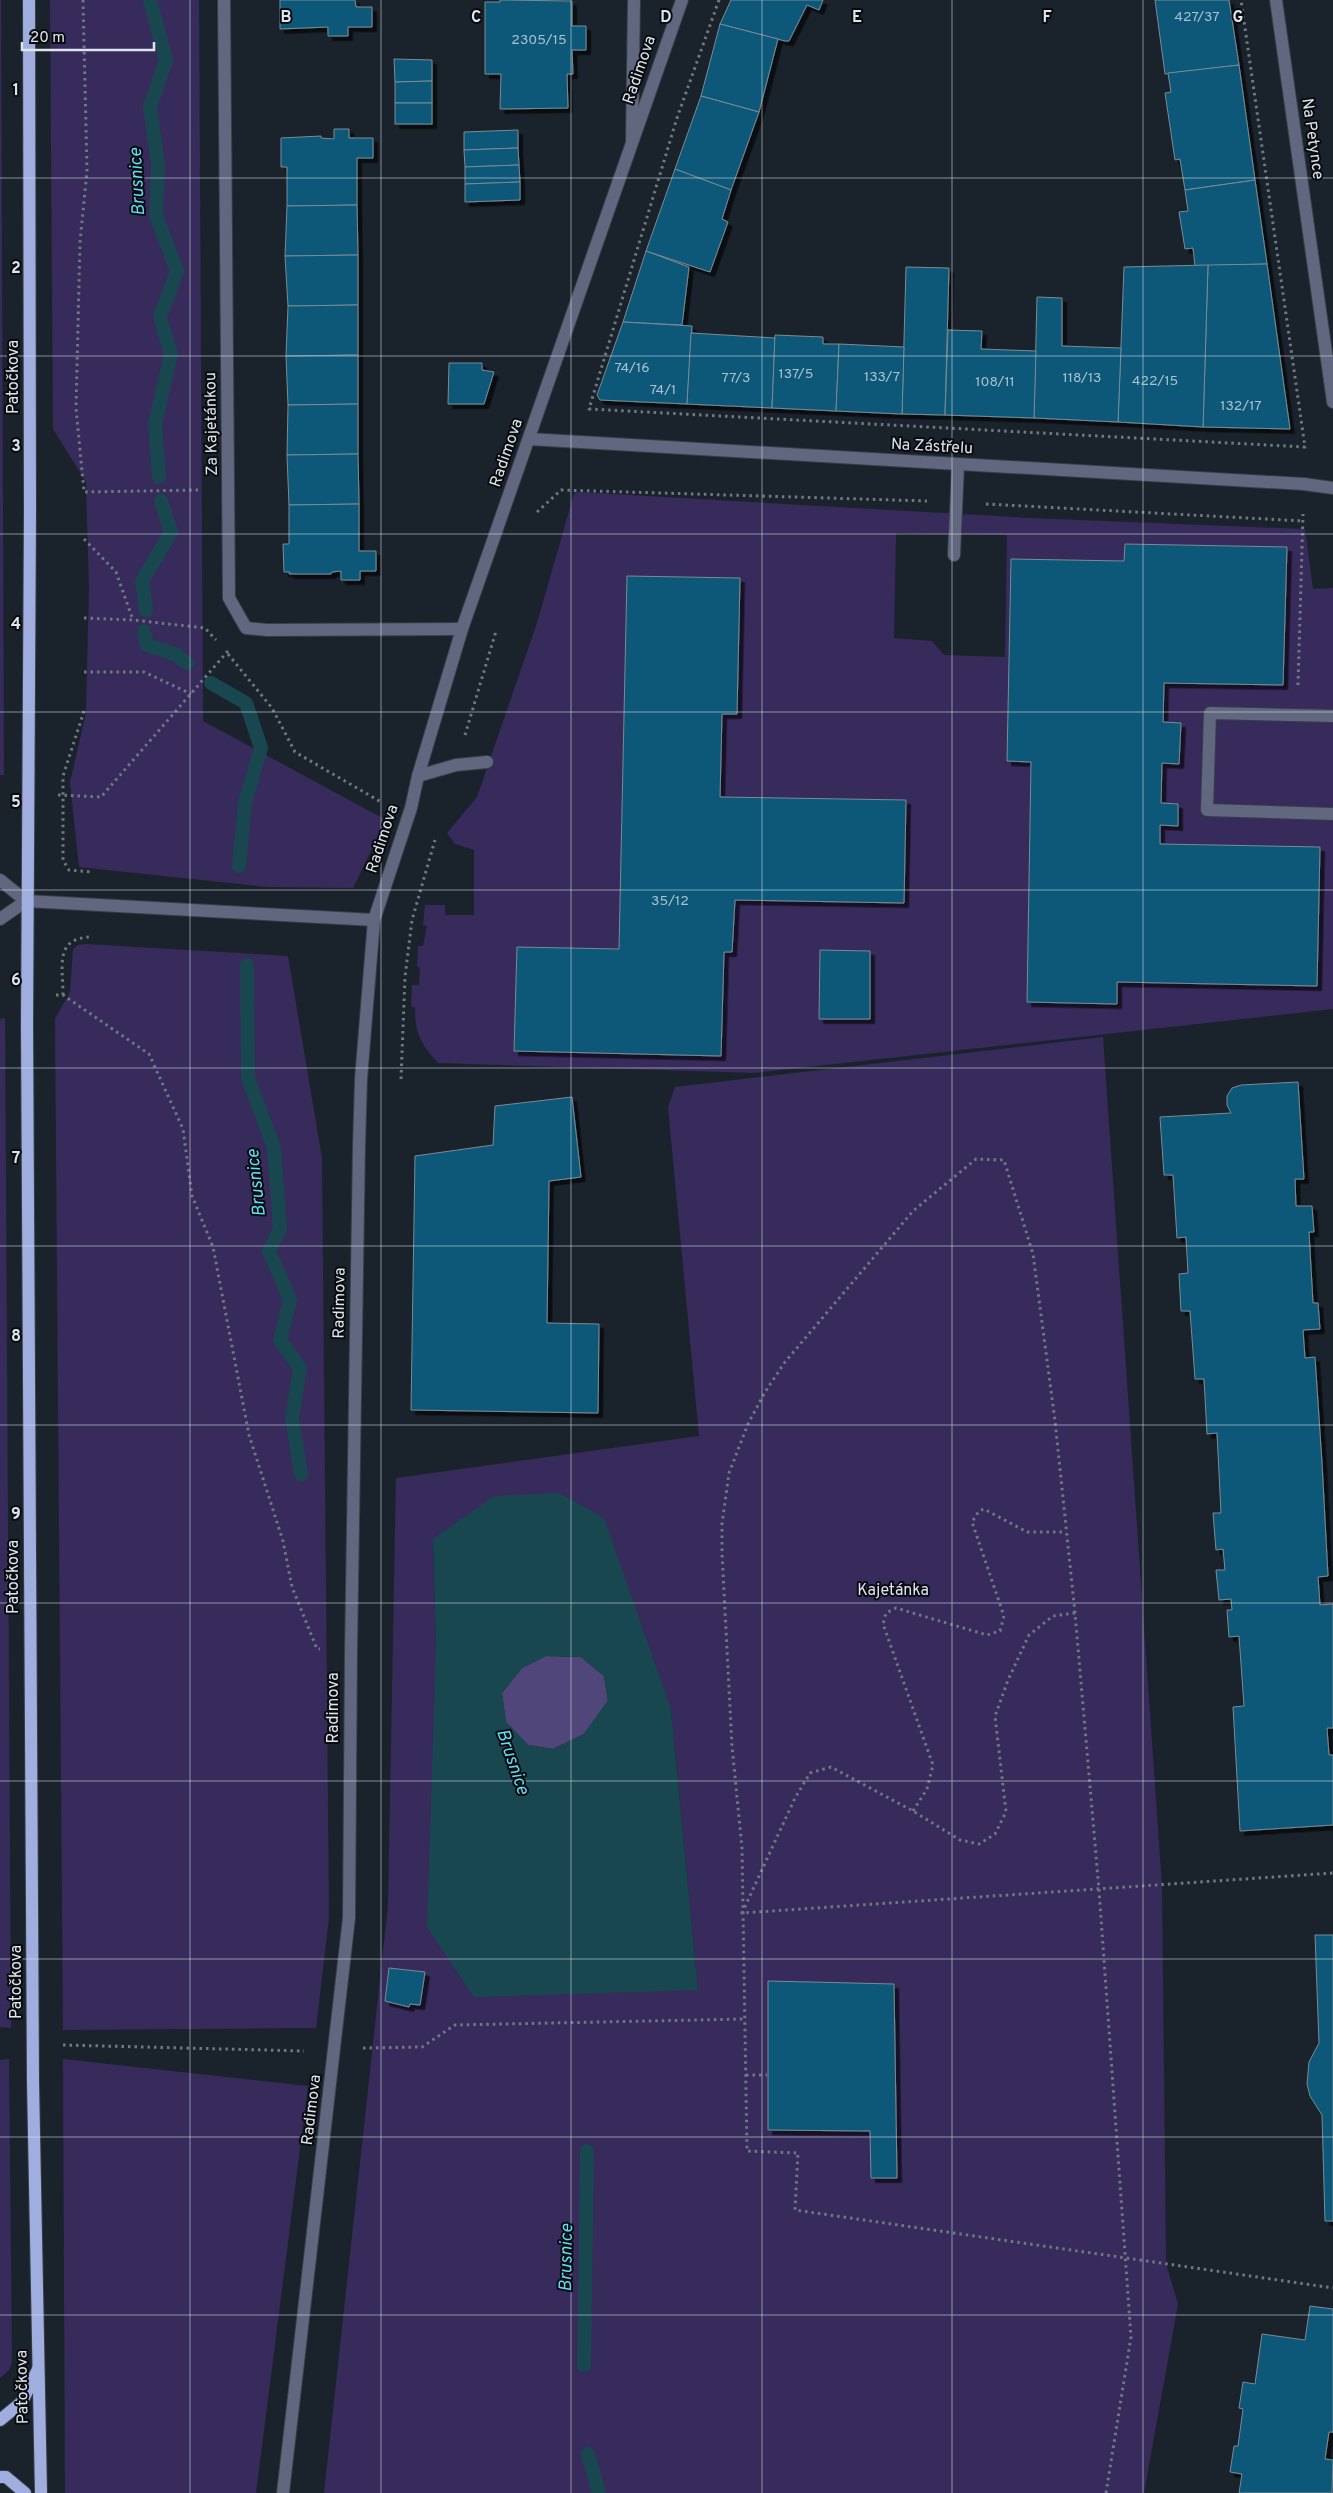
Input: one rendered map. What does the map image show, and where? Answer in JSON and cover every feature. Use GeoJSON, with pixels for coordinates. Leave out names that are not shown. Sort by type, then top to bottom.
{"type":"FeatureCollection","features":[{"type":"Feature","properties":{"kind":"main road","name":"Patočkova"},"geometry":{"type":"LineString","coordinates":[[30,0],[30,521],[26,901],[33,2082],[41,2493]]}},
{"type":"Feature","properties":{"kind":"main road"},"geometry":{"type":"LineString","coordinates":[[0,2420],[22,2402],[39,2368]]}},
{"type":"Feature","properties":{"kind":"main road"},"geometry":{"type":"LineString","coordinates":[[0,2477],[6,2477],[25,2493]]}},
{"type":"Feature","properties":{"kind":"street","name":"Za Kajetánkou"},"geometry":{"type":"LineString","coordinates":[[224,0],[229,598],[246,628]]}},
{"type":"Feature","properties":{"kind":"street"},"geometry":{"type":"LineString","coordinates":[[631,145],[634,0]]}},
{"type":"Feature","properties":{"kind":"street","name":"Radimova"},"geometry":{"type":"LineString","coordinates":[[283,2493],[350,1918],[351,1651],[360,1108],[374,920],[411,808],[418,776],[462,629],[682,0]]}},
{"type":"Feature","properties":{"kind":"street","name":"Na Petynce"},"geometry":{"type":"LineString","coordinates":[[1276,0],[1333,402]]}},
{"type":"Feature","properties":{"kind":"street","name":"Na Zástřelu"},"geometry":{"type":"LineString","coordinates":[[528,439],[1304,484],[1333,488]]}},
{"type":"Feature","properties":{"kind":"street"},"geometry":{"type":"LineString","coordinates":[[954,555],[958,465]]}},
{"type":"Feature","properties":{"kind":"street"},"geometry":{"type":"LineString","coordinates":[[246,628],[267,630],[462,629]]}},
{"type":"Feature","properties":{"kind":"street"},"geometry":{"type":"LineString","coordinates":[[1333,716],[1210,712],[1207,810],[1333,814]]}},
{"type":"Feature","properties":{"kind":"street"},"geometry":{"type":"LineString","coordinates":[[418,776],[456,765],[487,762]]}},
{"type":"Feature","properties":{"kind":"street"},"geometry":{"type":"LineString","coordinates":[[0,880],[26,901],[374,920]]}},
{"type":"Feature","properties":{"kind":"street"},"geometry":{"type":"LineString","coordinates":[[0,919],[26,901]]}},
{"type":"Feature","properties":{"kind":"path"},"geometry":{"type":"LineString","coordinates":[[84,0],[86,171],[80,242],[76,408],[84,492],[228,489]]}},
{"type":"Feature","properties":{"kind":"path"},"geometry":{"type":"LineString","coordinates":[[718,0],[677,118],[588,409],[1305,447],[1241,0]]}},
{"type":"Feature","properties":{"kind":"path"},"geometry":{"type":"LineString","coordinates":[[533,521],[537,512],[561,490],[957,502],[1302,521],[1298,715]]}},
{"type":"Feature","properties":{"kind":"path"},"geometry":{"type":"LineString","coordinates":[[84,539],[116,572],[133,620]]}},
{"type":"Feature","properties":{"kind":"path"},"geometry":{"type":"LineString","coordinates":[[84,618],[133,620],[205,628],[272,708],[295,752],[381,802],[411,808]]}},
{"type":"Feature","properties":{"kind":"path"},"geometry":{"type":"LineString","coordinates":[[456,765],[498,624]]}},
{"type":"Feature","properties":{"kind":"path"},"geometry":{"type":"LineString","coordinates":[[55,795],[101,797],[246,628]]}},
{"type":"Feature","properties":{"kind":"path"},"geometry":{"type":"LineString","coordinates":[[84,672],[144,672],[191,694]]}},
{"type":"Feature","properties":{"kind":"path"},"geometry":{"type":"LineString","coordinates":[[84,711],[63,776],[63,860],[69,870],[96,872]]}},
{"type":"Feature","properties":{"kind":"path"},"geometry":{"type":"LineString","coordinates":[[401,1079],[405,977],[412,920],[435,838]]}},
{"type":"Feature","properties":{"kind":"path"},"geometry":{"type":"LineString","coordinates":[[102,938],[78,937],[69,942],[64,953],[63,995],[149,1054],[183,1128],[192,1196],[213,1247],[249,1435],[283,1541],[292,1586],[317,1649],[351,1651]]}},
{"type":"Feature","properties":{"kind":"path"},"geometry":{"type":"LineString","coordinates":[[1106,2493],[1131,2337],[1126,2259],[1098,1890],[1075,1613],[1033,1254],[1004,1160],[976,1159],[913,1211],[785,1362],[765,1392],[748,1424],[729,1473],[722,1524],[722,1553],[732,1746],[742,1848],[747,2151],[798,2153],[795,2210],[1126,2259],[1333,2288]]}},
{"type":"Feature","properties":{"kind":"path"},"geometry":{"type":"LineString","coordinates":[[913,1811],[927,1789],[933,1765],[883,1624],[886,1613],[896,1608],[988,1635],[1000,1631],[1004,1616],[972,1522],[979,1511],[984,1509],[1027,1532],[1066,1532]]}},
{"type":"Feature","properties":{"kind":"path"},"geometry":{"type":"LineString","coordinates":[[742,1913],[795,1798],[810,1773],[831,1768],[913,1811],[960,1840],[979,1844],[995,1834],[1006,1812],[995,1716],[1029,1635],[1053,1616],[1075,1613]]}},
{"type":"Feature","properties":{"kind":"path"},"geometry":{"type":"LineString","coordinates":[[742,1913],[1333,1873]]}},
{"type":"Feature","properties":{"kind":"path"},"geometry":{"type":"LineString","coordinates":[[62,2045],[336,2051],[373,2047],[422,2047],[455,2025],[745,2019]]}},
{"type":"Feature","properties":{"kind":"path"},"geometry":{"type":"LineString","coordinates":[[746,2075],[768,2075]]}},
{"type":"Feature","properties":{"kind":"green space"},"geometry":{"type":"Polygon","coordinates":[[[1,0],[4,775],[0,775],[1,0]]]}},
{"type":"Feature","properties":{"kind":"green space"},"geometry":{"type":"Polygon","coordinates":[[[50,0],[199,0],[203,721],[386,820],[353,888],[267,887],[79,867],[70,782],[86,713],[89,589],[86,482],[53,429],[50,0]]]}},
{"type":"Feature","properties":{"kind":"green space"},"geometry":{"type":"Polygon","coordinates":[[[577,492],[1029,518],[1305,529],[1313,589],[1333,588],[1333,1009],[754,1073],[438,1063],[420,1037],[416,1024],[415,1007],[411,1007],[412,985],[419,985],[420,967],[417,967],[418,946],[423,946],[427,926],[423,925],[425,905],[445,905],[445,915],[474,915],[474,850],[455,844],[447,833],[477,797],[537,623],[574,494],[577,492]],[[896,533],[894,638],[932,641],[944,655],[1005,657],[1007,535],[896,533]],[[1286,547],[1124,561],[1031,762],[1027,1002],[1116,1004],[1117,982],[1317,986],[1320,847],[1160,844],[1160,825],[1178,825],[1178,804],[1161,803],[1162,763],[1179,764],[1181,723],[1163,722],[1164,683],[1283,685],[1286,547]],[[627,576],[619,949],[517,947],[514,1051],[721,1056],[724,952],[732,952],[735,900],[904,903],[906,800],[720,797],[722,714],[737,714],[740,578],[627,576]],[[820,950],[819,1019],[869,1019],[870,951],[820,950]]]}},
{"type":"Feature","properties":{"kind":"green space"},"geometry":{"type":"Polygon","coordinates":[[[78,945],[288,956],[322,1158],[329,1918],[316,2028],[63,2030],[55,1019],[70,992],[73,949],[78,945]]]}},
{"type":"Feature","properties":{"kind":"green space"},"geometry":{"type":"Polygon","coordinates":[[[5,1018],[11,2028],[0,2027],[0,1019],[5,1018]]]}},
{"type":"Feature","properties":{"kind":"green space","name":"Kajetánka"},"geometry":{"type":"Polygon","coordinates":[[[1103,1037],[1162,1886],[1166,2264],[1178,2304],[1144,2493],[324,2493],[388,1906],[396,1478],[699,1436],[668,1107],[675,1087],[1103,1037]],[[433,1540],[436,1648],[698,1990],[671,1710],[433,1540]],[[390,1968],[385,2001],[409,2007],[410,2004],[420,2005],[425,1972],[390,1968]],[[768,1981],[768,2130],[870,2131],[871,2178],[897,2178],[894,1984],[768,1981]]]}},
{"type":"Feature","properties":{"kind":"green space"},"geometry":{"type":"Polygon","coordinates":[[[9,2059],[12,2362],[9,2370],[0,2378],[0,2060],[9,2059]]]}},
{"type":"Feature","properties":{"kind":"green space"},"geometry":{"type":"Polygon","coordinates":[[[63,2059],[308,2086],[256,2493],[65,2493],[63,2059]]]}},
{"type":"Feature","properties":{"kind":"shaded area"},"geometry":{"type":"Polygon","coordinates":[[[546,1656],[581,1657],[604,1676],[608,1701],[584,1734],[553,1749],[528,1745],[506,1722],[502,1693],[522,1668],[546,1656]]]}},
{"type":"Feature","properties":{"kind":"water"},"geometry":{"type":"Polygon","coordinates":[[[559,1493],[604,1518],[671,1710],[698,1990],[474,1997],[427,1927],[436,1648],[433,1539],[494,1496],[559,1493]],[[546,1656],[522,1668],[502,1693],[506,1722],[528,1745],[553,1749],[584,1734],[608,1700],[604,1676],[581,1657],[546,1656]]]}},
{"type":"Feature","properties":{"kind":"building"},"geometry":{"type":"Polygon","coordinates":[[[280,0],[355,0],[356,7],[372,7],[372,27],[348,27],[348,36],[328,36],[328,27],[280,29],[280,0]]]}},
{"type":"Feature","properties":{"kind":"building"},"geometry":{"type":"Polygon","coordinates":[[[500,0],[572,1],[572,26],[586,26],[586,50],[572,50],[573,74],[567,74],[568,108],[500,109],[501,74],[485,74],[485,2],[500,2],[500,0]]]}},
{"type":"Feature","properties":{"kind":"building"},"geometry":{"type":"Polygon","coordinates":[[[731,0],[823,0],[819,10],[807,5],[789,41],[785,41],[720,24],[731,0]]]}},
{"type":"Feature","properties":{"kind":"building"},"geometry":{"type":"Polygon","coordinates":[[[1155,0],[1229,0],[1239,65],[1165,74],[1155,0]]]}},
{"type":"Feature","properties":{"kind":"building"},"geometry":{"type":"Polygon","coordinates":[[[720,24],[778,39],[759,112],[701,96],[720,24]]]}},
{"type":"Feature","properties":{"kind":"building"},"geometry":{"type":"Polygon","coordinates":[[[394,59],[432,60],[432,81],[395,82],[394,59]]]}},
{"type":"Feature","properties":{"kind":"building"},"geometry":{"type":"Polygon","coordinates":[[[1239,65],[1255,180],[1185,190],[1180,159],[1175,160],[1165,93],[1171,92],[1168,73],[1239,65]]]}},
{"type":"Feature","properties":{"kind":"building"},"geometry":{"type":"Polygon","coordinates":[[[432,81],[432,103],[395,103],[395,82],[432,81]]]}},
{"type":"Feature","properties":{"kind":"building"},"geometry":{"type":"Polygon","coordinates":[[[701,96],[759,112],[731,190],[675,169],[701,96]]]}},
{"type":"Feature","properties":{"kind":"building"},"geometry":{"type":"Polygon","coordinates":[[[395,103],[432,103],[432,124],[395,124],[395,103]]]}},
{"type":"Feature","properties":{"kind":"building"},"geometry":{"type":"Polygon","coordinates":[[[334,129],[349,129],[349,138],[373,138],[373,158],[357,158],[357,205],[287,206],[287,167],[281,167],[281,138],[321,136],[321,138],[334,139],[334,129]]]}},
{"type":"Feature","properties":{"kind":"building"},"geometry":{"type":"Polygon","coordinates":[[[518,130],[518,148],[464,150],[464,132],[518,130]]]}},
{"type":"Feature","properties":{"kind":"building"},"geometry":{"type":"Polygon","coordinates":[[[518,148],[519,165],[465,167],[464,150],[518,148]]]}},
{"type":"Feature","properties":{"kind":"building"},"geometry":{"type":"Polygon","coordinates":[[[519,165],[520,182],[465,184],[465,167],[519,165]]]}},
{"type":"Feature","properties":{"kind":"building"},"geometry":{"type":"Polygon","coordinates":[[[675,169],[731,190],[722,219],[728,222],[710,272],[646,251],[675,169]]]}},
{"type":"Feature","properties":{"kind":"building"},"geometry":{"type":"Polygon","coordinates":[[[1255,180],[1267,264],[1195,266],[1193,248],[1185,249],[1179,212],[1188,211],[1185,190],[1255,180]]]}},
{"type":"Feature","properties":{"kind":"building"},"geometry":{"type":"Polygon","coordinates":[[[520,182],[520,200],[465,202],[465,184],[520,182]]]}},
{"type":"Feature","properties":{"kind":"building"},"geometry":{"type":"Polygon","coordinates":[[[357,205],[358,255],[285,256],[287,206],[357,205]]]}},
{"type":"Feature","properties":{"kind":"building"},"geometry":{"type":"Polygon","coordinates":[[[646,251],[689,267],[682,325],[623,322],[646,251]]]}},
{"type":"Feature","properties":{"kind":"building"},"geometry":{"type":"Polygon","coordinates":[[[358,255],[358,305],[288,306],[285,256],[358,255]]]}},
{"type":"Feature","properties":{"kind":"building"},"geometry":{"type":"Polygon","coordinates":[[[1267,264],[1290,429],[1203,427],[1208,265],[1267,264]]]}},
{"type":"Feature","properties":{"kind":"building"},"geometry":{"type":"Polygon","coordinates":[[[1208,265],[1203,427],[1118,422],[1124,267],[1208,265]]]}},
{"type":"Feature","properties":{"kind":"building"},"geometry":{"type":"Polygon","coordinates":[[[906,267],[949,268],[945,415],[902,414],[906,267]]]}},
{"type":"Feature","properties":{"kind":"building"},"geometry":{"type":"Polygon","coordinates":[[[1037,297],[1062,298],[1062,346],[1121,348],[1118,422],[1034,418],[1037,297]]]}},
{"type":"Feature","properties":{"kind":"building"},"geometry":{"type":"Polygon","coordinates":[[[358,305],[358,355],[286,356],[288,306],[358,305]]]}},
{"type":"Feature","properties":{"kind":"building"},"geometry":{"type":"Polygon","coordinates":[[[623,322],[692,326],[687,404],[600,400],[597,395],[623,322]]]}},
{"type":"Feature","properties":{"kind":"building"},"geometry":{"type":"Polygon","coordinates":[[[948,330],[982,331],[981,349],[1036,351],[1034,418],[945,415],[948,330]]]}},
{"type":"Feature","properties":{"kind":"building"},"geometry":{"type":"Polygon","coordinates":[[[691,333],[775,338],[772,408],[687,404],[691,333]]]}},
{"type":"Feature","properties":{"kind":"building"},"geometry":{"type":"Polygon","coordinates":[[[775,335],[823,337],[823,344],[839,344],[836,411],[772,408],[775,335]]]}},
{"type":"Feature","properties":{"kind":"building"},"geometry":{"type":"Polygon","coordinates":[[[839,344],[904,347],[902,414],[836,411],[839,344]]]}},
{"type":"Feature","properties":{"kind":"building"},"geometry":{"type":"Polygon","coordinates":[[[358,355],[358,404],[288,405],[286,356],[358,355]]]}},
{"type":"Feature","properties":{"kind":"building"},"geometry":{"type":"Polygon","coordinates":[[[449,363],[482,363],[482,370],[494,372],[484,404],[448,404],[449,363]]]}},
{"type":"Feature","properties":{"kind":"building"},"geometry":{"type":"Polygon","coordinates":[[[358,404],[358,454],[287,455],[288,405],[358,404]]]}},
{"type":"Feature","properties":{"kind":"building"},"geometry":{"type":"Polygon","coordinates":[[[358,454],[359,504],[289,505],[287,455],[358,454]]]}},
{"type":"Feature","properties":{"kind":"building"},"geometry":{"type":"Polygon","coordinates":[[[359,504],[359,551],[376,551],[376,571],[360,571],[360,580],[341,580],[341,571],[332,572],[331,574],[289,574],[290,572],[284,572],[283,544],[289,544],[289,505],[359,504]]]}},
{"type":"Feature","properties":{"kind":"building"},"geometry":{"type":"Polygon","coordinates":[[[1125,544],[1287,547],[1283,685],[1164,683],[1163,722],[1181,723],[1179,764],[1162,763],[1161,803],[1178,804],[1178,826],[1160,825],[1160,844],[1320,847],[1317,986],[1117,982],[1117,1004],[1027,1002],[1031,762],[1007,761],[1011,559],[1124,561],[1125,544]]]}},
{"type":"Feature","properties":{"kind":"building"},"geometry":{"type":"Polygon","coordinates":[[[627,576],[740,578],[737,714],[722,714],[720,797],[906,800],[904,903],[735,900],[732,952],[724,952],[721,1056],[514,1051],[517,947],[619,949],[627,576]]]}},
{"type":"Feature","properties":{"kind":"building"},"geometry":{"type":"Polygon","coordinates":[[[820,950],[870,951],[870,1019],[819,1019],[820,950]]]}},
{"type":"Feature","properties":{"kind":"building"},"geometry":{"type":"Polygon","coordinates":[[[1298,1082],[1304,1179],[1295,1179],[1296,1206],[1312,1206],[1314,1232],[1309,1232],[1313,1303],[1318,1303],[1320,1329],[1303,1330],[1305,1358],[1315,1357],[1322,1463],[1328,1576],[1318,1577],[1320,1605],[1333,1604],[1333,1728],[1327,1728],[1329,1755],[1333,1755],[1333,1825],[1240,1831],[1233,1707],[1244,1706],[1239,1636],[1229,1637],[1227,1610],[1232,1610],[1231,1599],[1219,1600],[1216,1570],[1225,1570],[1223,1549],[1216,1550],[1213,1513],[1221,1513],[1217,1433],[1207,1434],[1204,1379],[1195,1379],[1190,1311],[1181,1311],[1179,1274],[1188,1273],[1186,1237],[1177,1238],[1173,1175],[1164,1175],[1160,1117],[1231,1113],[1227,1105],[1227,1096],[1232,1088],[1241,1085],[1298,1082]]]}},
{"type":"Feature","properties":{"kind":"building"},"geometry":{"type":"Polygon","coordinates":[[[572,1097],[581,1177],[549,1181],[547,1323],[599,1324],[598,1413],[411,1410],[415,1156],[493,1145],[495,1106],[572,1097]]]}},
{"type":"Feature","properties":{"kind":"building"},"geometry":{"type":"Polygon","coordinates":[[[1315,1935],[1333,1935],[1333,2221],[1325,2221],[1322,2115],[1310,2096],[1307,2084],[1309,2062],[1319,2043],[1315,1935]]]}},
{"type":"Feature","properties":{"kind":"building"},"geometry":{"type":"Polygon","coordinates":[[[389,1968],[425,1972],[420,2005],[410,2004],[409,2007],[385,2001],[389,1968]]]}},
{"type":"Feature","properties":{"kind":"building"},"geometry":{"type":"Polygon","coordinates":[[[768,1981],[894,1984],[897,2178],[871,2178],[870,2131],[768,2130],[768,1981]]]}},
{"type":"Feature","properties":{"kind":"building"},"geometry":{"type":"Polygon","coordinates":[[[1310,2306],[1333,2309],[1333,2432],[1329,2432],[1325,2459],[1333,2460],[1332,2493],[1239,2493],[1242,2474],[1230,2472],[1234,2446],[1238,2446],[1243,2409],[1239,2408],[1243,2382],[1255,2384],[1262,2334],[1305,2340],[1310,2306]]]}},
{"type":"Feature","properties":{"kind":"waterway","name":"Brusnice"},"geometry":{"type":"LineString","coordinates":[[150,0],[166,60],[150,107],[158,165],[156,215],[177,271],[160,317],[171,354],[155,424],[159,477]]}},
{"type":"Feature","properties":{"kind":"waterway","name":"Brusnice"},"geometry":{"type":"LineString","coordinates":[[146,610],[142,581],[171,532],[161,501]]}},
{"type":"Feature","properties":{"kind":"waterway","name":"Brusnice"},"geometry":{"type":"LineString","coordinates":[[144,631],[147,645],[175,654],[187,663]]}},
{"type":"Feature","properties":{"kind":"waterway","name":"Brusnice"},"geometry":{"type":"LineString","coordinates":[[211,683],[246,703],[261,748],[245,802],[239,866]]}},
{"type":"Feature","properties":{"kind":"waterway","name":"Brusnice"},"geometry":{"type":"LineString","coordinates":[[247,965],[248,1078],[274,1148],[280,1229],[269,1251],[290,1300],[280,1340],[300,1368],[292,1418],[301,1474]]}},
{"type":"Feature","properties":{"kind":"waterway","name":"Brusnice"},"geometry":{"type":"LineString","coordinates":[[584,2365],[587,2151]]}},
{"type":"Feature","properties":{"kind":"waterway","name":"Brusnice"},"geometry":{"type":"LineString","coordinates":[[588,2454],[599,2493]]}}]}
